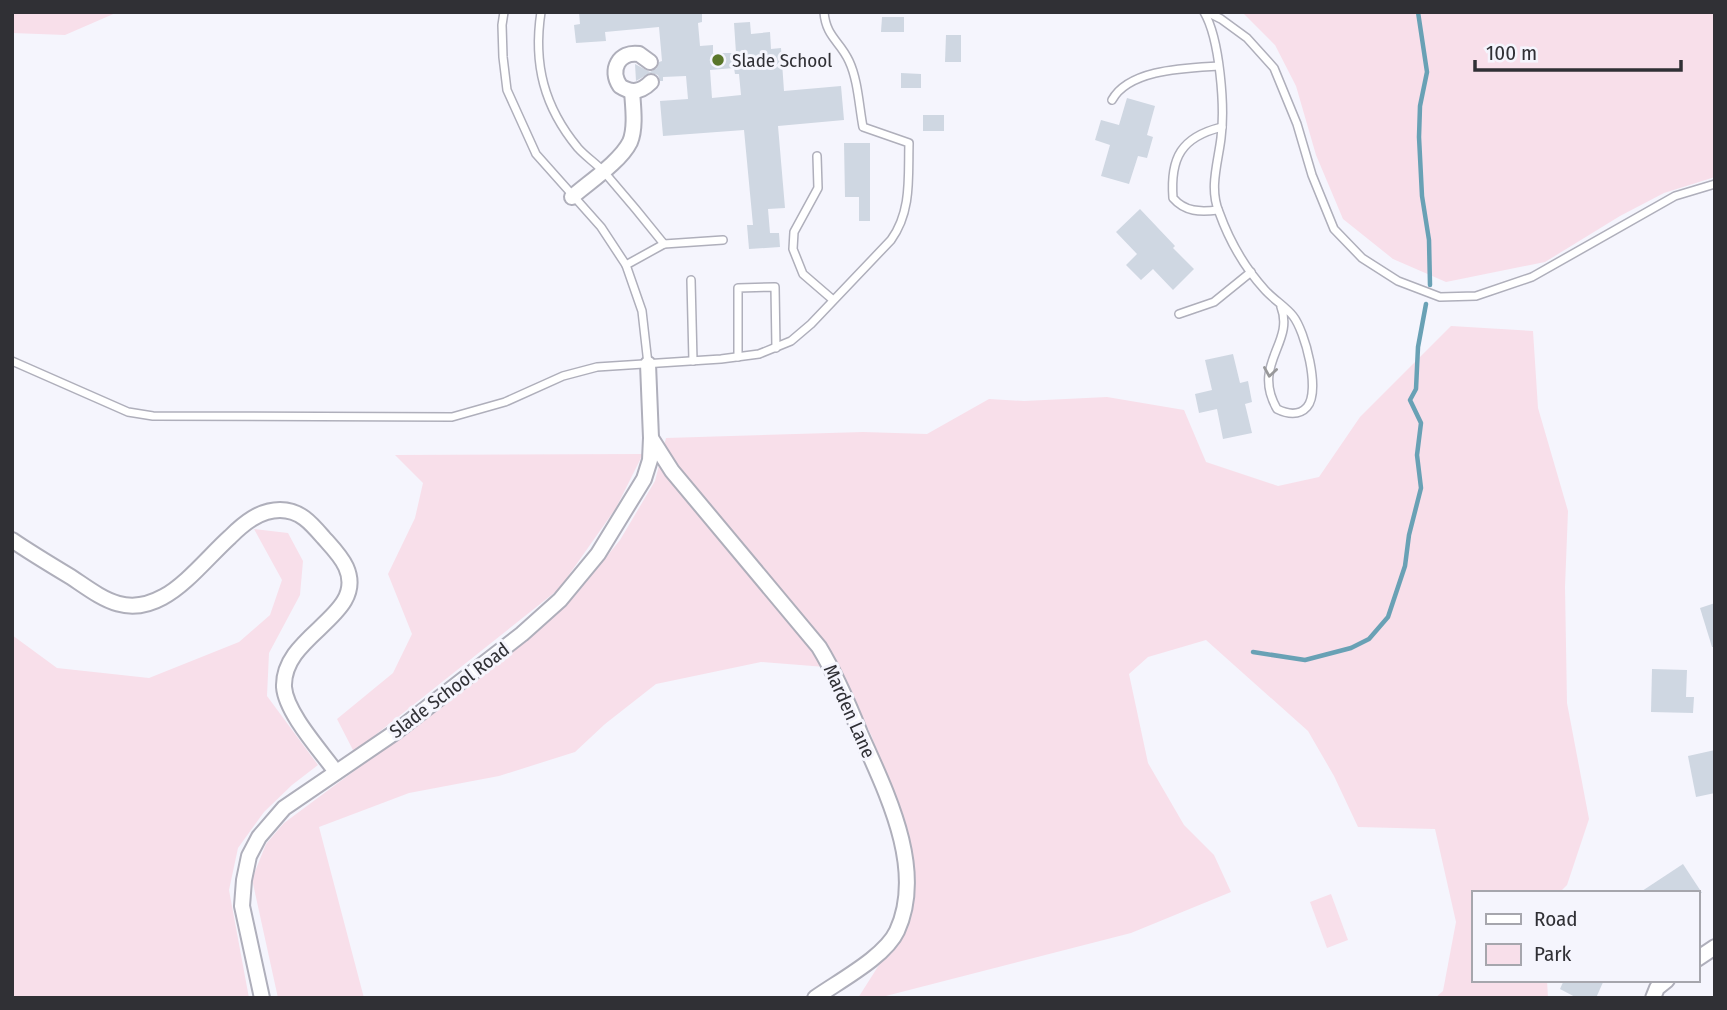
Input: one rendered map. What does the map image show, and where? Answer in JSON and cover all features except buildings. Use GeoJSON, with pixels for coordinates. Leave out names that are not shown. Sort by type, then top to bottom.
{"type":"FeatureCollection","features":[{"type":"Feature","properties":{"kind":"street"},"geometry":{"type":"LineString","coordinates":[[650,62],[645,56],[633,53],[622,57],[615,75],[621,86],[632,91],[645,88],[651,82]]}},
{"type":"Feature","properties":{"kind":"street"},"geometry":{"type":"LineString","coordinates":[[572,197],[617,158],[630,141],[634,114],[632,91]]}},
{"type":"Feature","properties":{"kind":"street","name":"Slade School Road"},"geometry":{"type":"LineString","coordinates":[[262,998],[242,905],[249,856],[259,838],[284,808],[407,723],[522,634],[560,600],[598,554],[644,479],[650,460],[648,364]]}},
{"type":"Feature","properties":{"kind":"street","name":"Marden Lane"},"geometry":{"type":"LineString","coordinates":[[651,439],[672,471],[820,647],[836,674],[898,822],[907,883],[897,932],[880,952],[816,998]]}},
{"type":"Feature","properties":{"kind":"street"},"geometry":{"type":"LineString","coordinates":[[12,540],[93,594],[114,604],[129,606],[163,597],[179,586],[240,527],[257,515],[282,510],[304,516],[346,566],[349,586],[346,600],[334,616],[298,648],[290,660],[284,686],[292,710],[336,772]]}},
{"type":"Feature","properties":{"kind":"street"},"geometry":{"type":"LineString","coordinates":[[1699,958],[1715,947]]}},
{"type":"Feature","properties":{"kind":"street"},"geometry":{"type":"LineString","coordinates":[[1653,998],[1657,988],[1664,982]]}},
{"type":"Feature","properties":{"kind":"lane"},"geometry":{"type":"LineString","coordinates":[[505,12],[502,25],[507,90],[536,154],[601,227],[626,265],[642,311],[648,364]]}},
{"type":"Feature","properties":{"kind":"lane"},"geometry":{"type":"LineString","coordinates":[[541,12],[538,60],[552,108],[579,149],[603,170],[664,244]]}},
{"type":"Feature","properties":{"kind":"lane"},"geometry":{"type":"LineString","coordinates":[[12,360],[128,412],[166,416],[452,417],[505,402],[563,376],[597,367],[738,357],[776,348],[791,341],[811,324],[891,240],[903,220],[907,199],[909,143],[863,127],[851,66],[831,37],[824,12]]}},
{"type":"Feature","properties":{"kind":"lane"},"geometry":{"type":"LineString","coordinates":[[1205,12],[1212,31],[1218,66],[1222,127],[1214,187],[1218,210],[1237,253],[1281,307],[1292,315],[1301,335],[1314,390],[1309,405],[1302,411],[1293,413],[1277,409],[1268,383],[1271,362],[1286,318],[1281,307]]}},
{"type":"Feature","properties":{"kind":"lane"},"geometry":{"type":"LineString","coordinates":[[1205,12],[1221,19],[1247,38],[1274,68],[1334,229],[1371,264],[1398,281],[1440,297],[1476,296],[1532,276],[1675,196],[1715,184]]}},
{"type":"Feature","properties":{"kind":"lane"},"geometry":{"type":"LineString","coordinates":[[1112,100],[1118,90],[1133,80],[1182,69],[1218,66]]}},
{"type":"Feature","properties":{"kind":"lane"},"geometry":{"type":"LineString","coordinates":[[1218,210],[1196,211],[1179,205],[1172,198],[1172,174],[1177,155],[1186,145],[1198,136],[1222,127]]}},
{"type":"Feature","properties":{"kind":"lane"},"geometry":{"type":"LineString","coordinates":[[817,156],[818,188],[794,232],[793,249],[803,274],[832,299]]}},
{"type":"Feature","properties":{"kind":"lane"},"geometry":{"type":"LineString","coordinates":[[626,265],[664,244],[723,240]]}},
{"type":"Feature","properties":{"kind":"lane"},"geometry":{"type":"LineString","coordinates":[[1179,314],[1214,302],[1251,272]]}},
{"type":"Feature","properties":{"kind":"lane"},"geometry":{"type":"LineString","coordinates":[[691,281],[693,361]]}},
{"type":"Feature","properties":{"kind":"lane"},"geometry":{"type":"LineString","coordinates":[[738,357],[738,288],[775,287],[776,348]]}},
{"type":"Feature","properties":{"kind":"green space"},"geometry":{"type":"Polygon","coordinates":[[[12,12],[118,12],[65,35],[12,33],[12,12]]]}},
{"type":"Feature","properties":{"kind":"green space"},"geometry":{"type":"Polygon","coordinates":[[[1242,12],[1715,12],[1715,177],[1664,193],[1620,216],[1545,262],[1446,282],[1393,259],[1343,219],[1316,155],[1296,86],[1275,45],[1242,12]]]}},
{"type":"Feature","properties":{"kind":"green space"},"geometry":{"type":"Polygon","coordinates":[[[1451,326],[1533,331],[1538,408],[1568,511],[1565,587],[1567,703],[1589,819],[1567,885],[1561,891],[1472,891],[1472,982],[1547,982],[1548,998],[1435,998],[1443,991],[1456,922],[1435,829],[1358,827],[1334,776],[1308,731],[1206,640],[1148,657],[1129,674],[1148,763],[1184,825],[1214,855],[1231,892],[1131,933],[878,998],[858,998],[891,946],[903,882],[898,822],[872,737],[838,668],[761,662],[656,684],[605,724],[575,752],[499,776],[409,793],[319,827],[364,998],[278,998],[252,879],[266,844],[284,823],[474,682],[574,597],[620,540],[655,481],[666,438],[863,432],[927,434],[989,399],[1024,401],[1107,397],[1184,410],[1206,462],[1278,486],[1319,477],[1360,417],[1451,326]]]}},
{"type":"Feature","properties":{"kind":"green space"},"geometry":{"type":"Polygon","coordinates":[[[643,454],[616,508],[559,589],[354,752],[337,719],[393,673],[412,634],[388,574],[415,518],[423,483],[395,455],[643,454]]]}},
{"type":"Feature","properties":{"kind":"green space"},"geometry":{"type":"Polygon","coordinates":[[[254,529],[288,533],[303,561],[300,595],[269,653],[267,696],[318,765],[264,812],[238,848],[229,890],[249,998],[12,998],[12,635],[57,668],[149,678],[239,642],[270,615],[282,580],[254,529]]]}},
{"type":"Feature","properties":{"kind":"green space"},"geometry":{"type":"Polygon","coordinates":[[[1331,894],[1348,940],[1327,948],[1310,902],[1331,894]]]}},
{"type":"Feature","properties":{"kind":"waterway"},"geometry":{"type":"LineString","coordinates":[[1418,12],[1427,72],[1420,106],[1419,137],[1422,196],[1429,240],[1430,285]]}},
{"type":"Feature","properties":{"kind":"waterway"},"geometry":{"type":"LineString","coordinates":[[1253,652],[1305,660],[1351,648],[1369,639],[1388,617],[1405,566],[1409,535],[1421,488],[1417,455],[1421,423],[1410,400],[1416,389],[1418,347],[1426,304]]}},
{"type":"Feature","properties":{"kind":"place","name":"Slade School"},"geometry":{"type":"Point","coordinates":[718,60]}}]}
